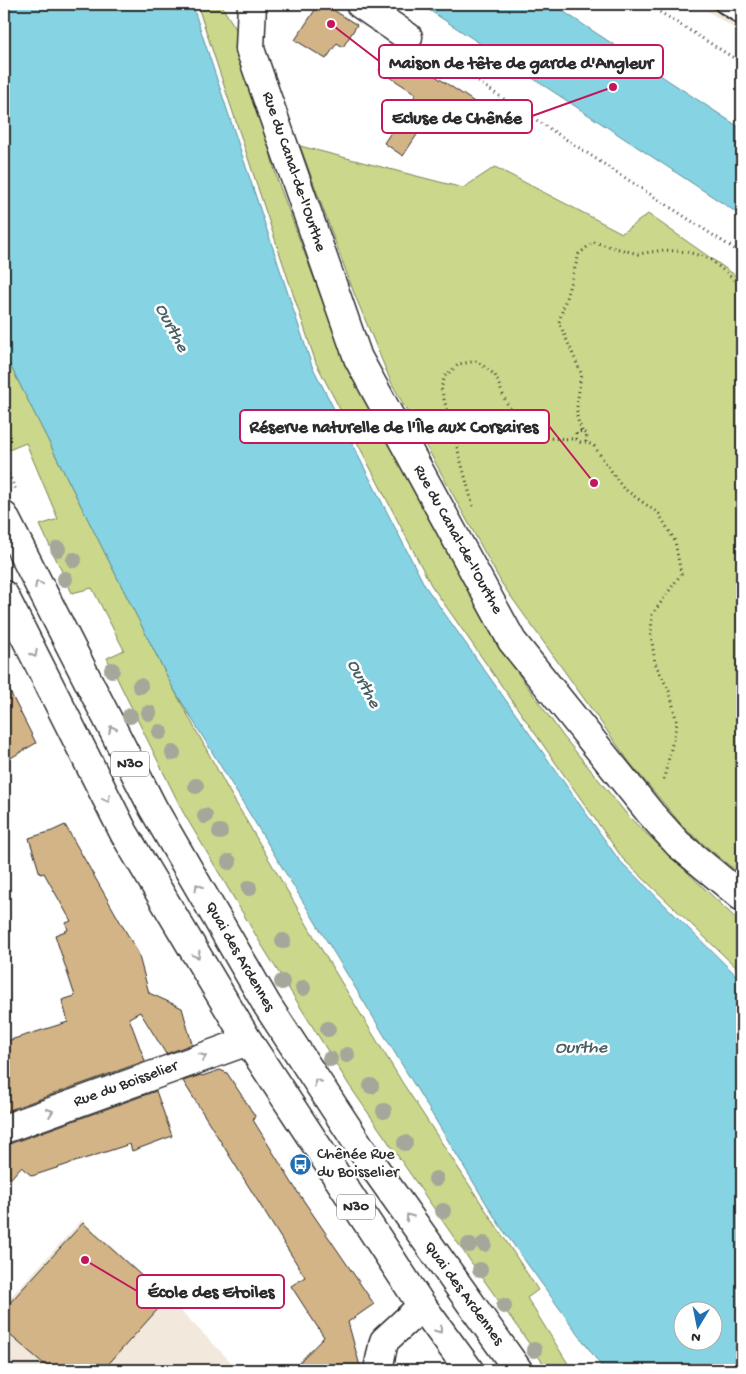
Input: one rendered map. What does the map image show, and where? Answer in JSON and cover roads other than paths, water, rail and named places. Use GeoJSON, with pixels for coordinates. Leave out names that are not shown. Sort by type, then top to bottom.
{"type":"FeatureCollection","features":[{"type":"Feature","properties":{"kind":"main road","name":"Rue du Canal-de-l'Ourthe"},"geometry":{"type":"LineString","coordinates":[[252,4],[250,49],[358,358],[512,641],[651,814],[678,844],[742,897]]}},
{"type":"Feature","properties":{"kind":"main road"},"geometry":{"type":"LineString","coordinates":[[360,4],[408,37]]}},
{"type":"Feature","properties":{"kind":"main road","name":"Quai des Ardennes"},"geometry":{"type":"LineString","coordinates":[[12,507],[153,808],[267,1005],[364,1153],[518,1370]]}},
{"type":"Feature","properties":{"kind":"main road","name":"N30"},"geometry":{"type":"LineString","coordinates":[[4,595],[124,833],[248,1041],[422,1306],[469,1370]]}},
{"type":"Feature","properties":{"kind":"main road","name":"Rue du Boisselier"},"geometry":{"type":"LineString","coordinates":[[4,1129],[248,1041]]}},
{"type":"Feature","properties":{"kind":"main road"},"geometry":{"type":"LineString","coordinates":[[380,1370],[379,1365],[384,1341],[422,1306]]}},
{"type":"Feature","properties":{"kind":"lane"},"geometry":{"type":"LineString","coordinates":[[722,4],[742,17]]}},
{"type":"Feature","properties":{"kind":"water","name":"Ourthe"},"geometry":{"type":"Polygon","coordinates":[[[4,4],[192,4],[312,366],[425,586],[619,860],[742,981],[742,1370],[604,1370],[500,1226],[172,686],[4,353],[4,4]]]}},
{"type":"Feature","properties":{"kind":"water"},"geometry":{"type":"Polygon","coordinates":[[[420,4],[552,4],[742,129],[742,216],[420,4]]]}},
{"type":"Feature","properties":{"kind":"place","name":"Maison de tête de garde d'Angleur"},"geometry":{"type":"Point","coordinates":[331,24]}},
{"type":"Feature","properties":{"kind":"place","name":"Ecluse de Chênée"},"geometry":{"type":"Point","coordinates":[613,87]}},
{"type":"Feature","properties":{"kind":"place","name":"Réserve naturelle de l'Île aux Corsaires"},"geometry":{"type":"Point","coordinates":[594,483]}},
{"type":"Feature","properties":{"kind":"place","name":"Chênée Rue du Boisselier"},"geometry":{"type":"Point","coordinates":[301,1164]}},
{"type":"Feature","properties":{"kind":"place","name":"École des Etoiles"},"geometry":{"type":"Point","coordinates":[85,1260]}}]}
